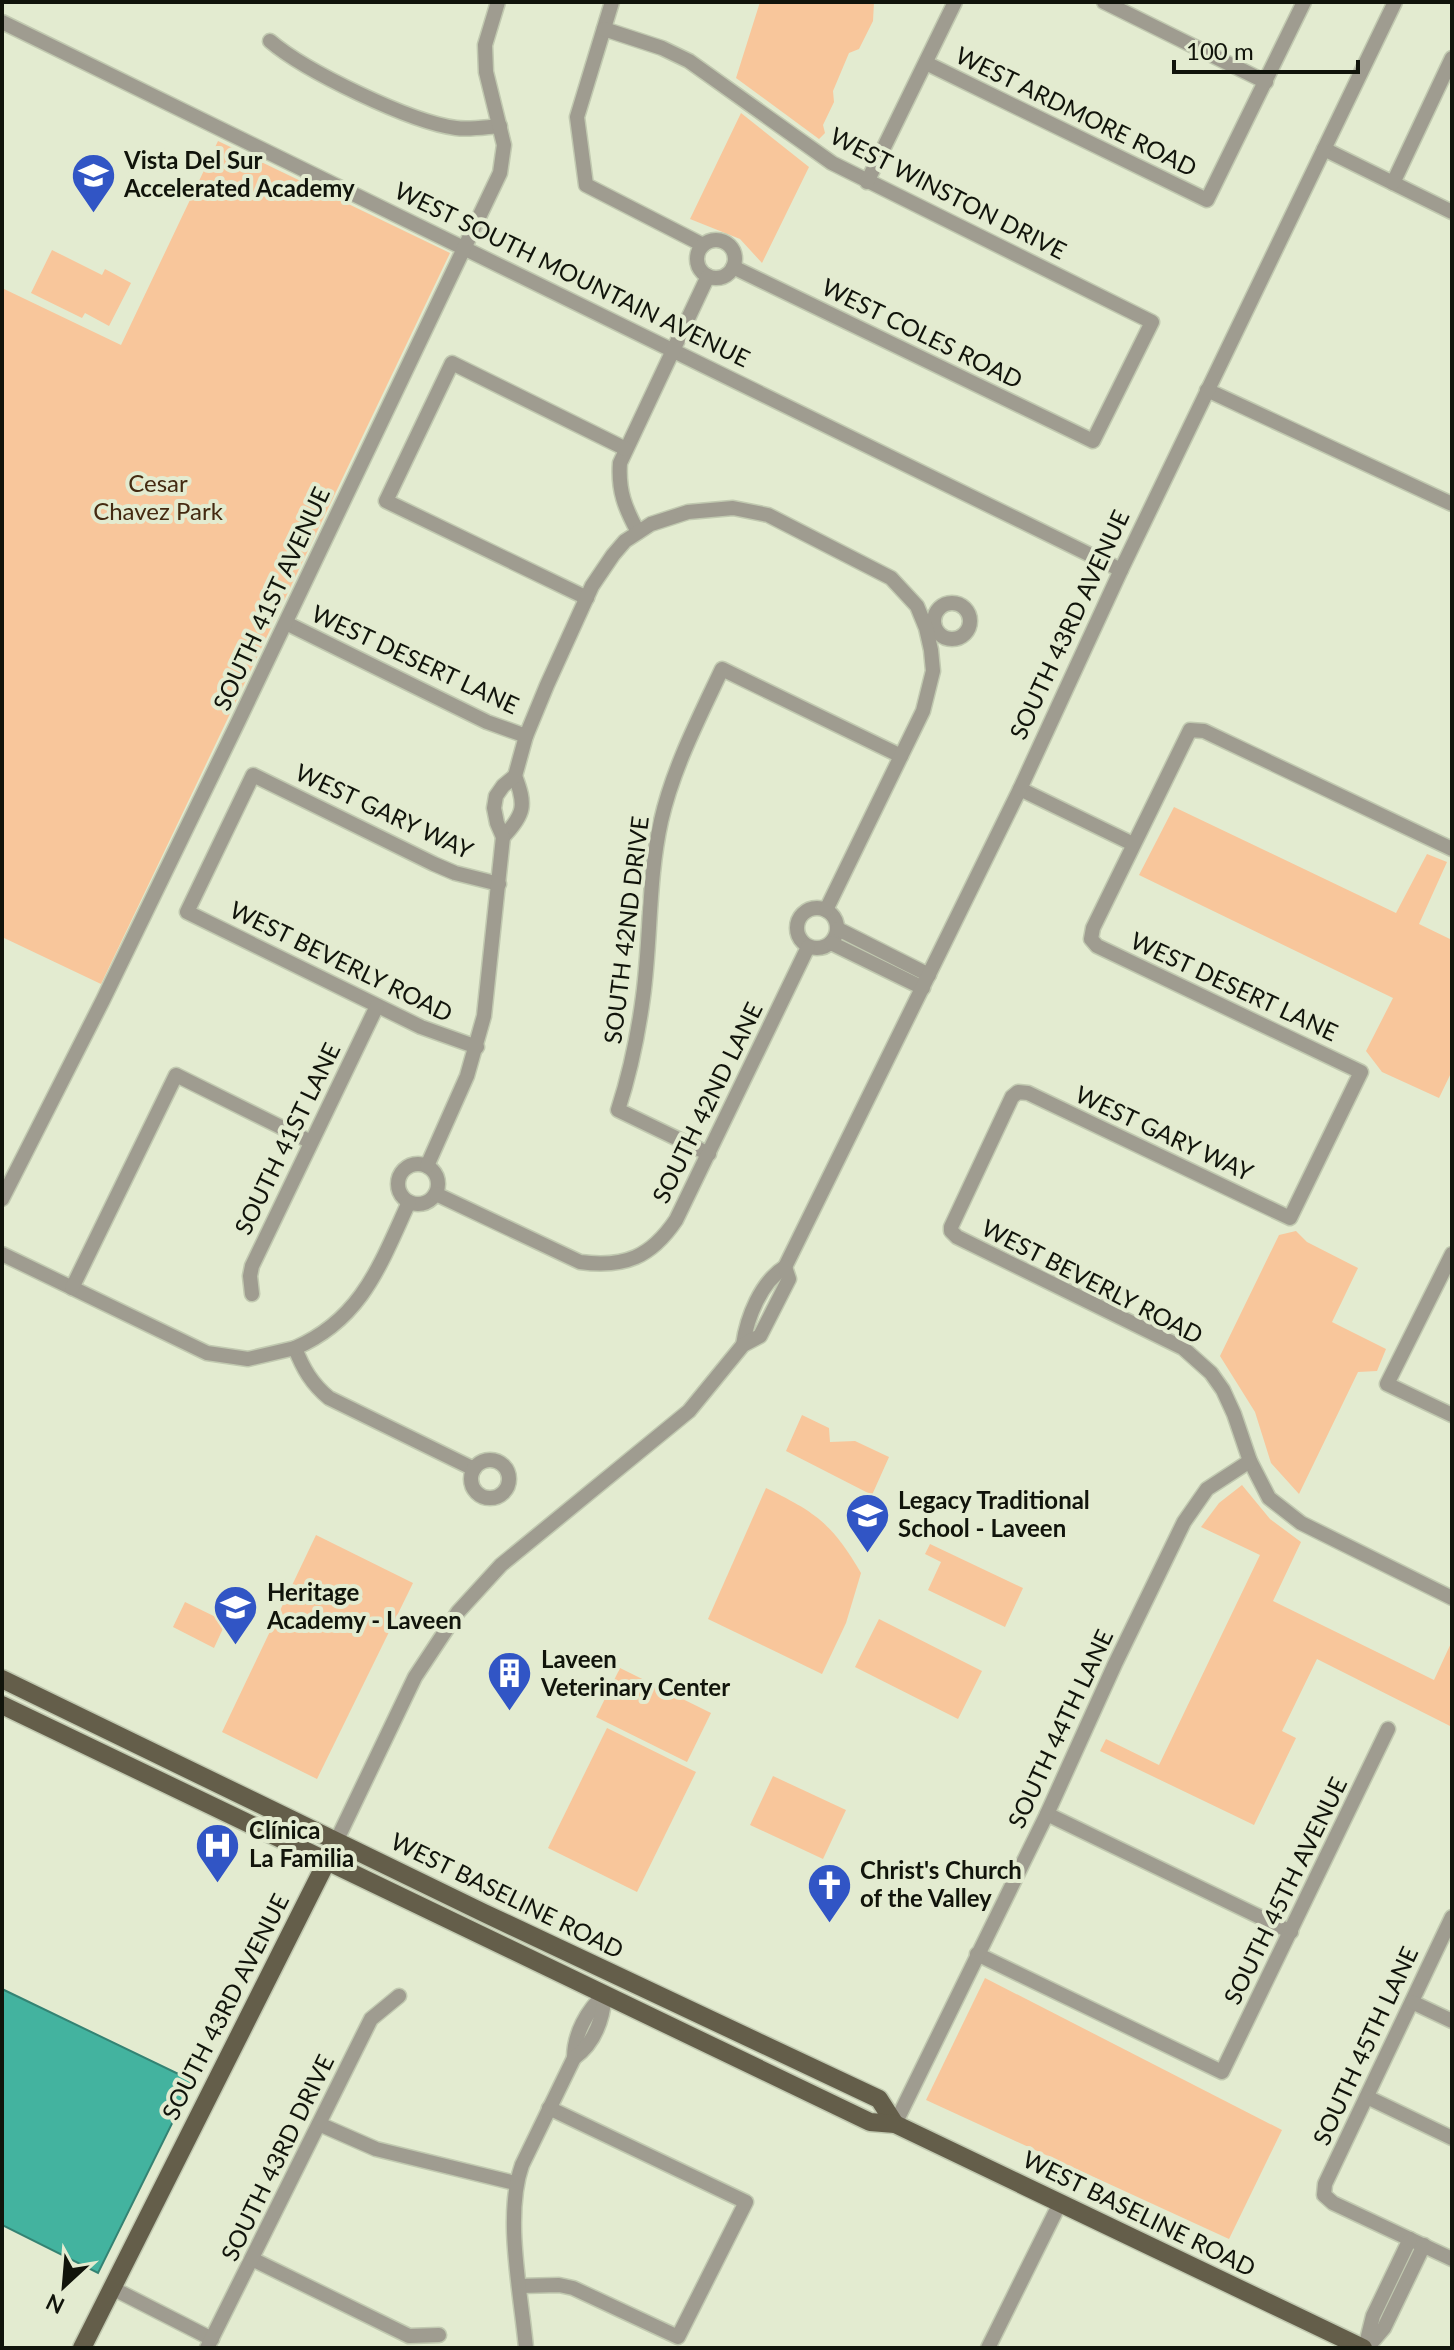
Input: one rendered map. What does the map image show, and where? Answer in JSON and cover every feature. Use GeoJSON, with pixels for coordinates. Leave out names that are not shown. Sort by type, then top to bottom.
{"type":"FeatureCollection","features":[{"type":"Feature","properties":{"kind":"main road","name":"WEST BASELINE ROAD"},"geometry":{"type":"LineString","coordinates":[[2,1679],[605,1994],[870,2122],[895,2124],[1365,2348]]}},
{"type":"Feature","properties":{"kind":"main road","name":"WEST BASELINE ROAD"},"geometry":{"type":"LineString","coordinates":[[2,1705],[879,2099],[895,2124]]}},
{"type":"Feature","properties":{"kind":"main road","name":"SOUTH 43RD AVENUE"},"geometry":{"type":"LineString","coordinates":[[82,2348],[331,1852]]}},
{"type":"Feature","properties":{"kind":"street","name":"SOUTH 41ST AVENUE"},"geometry":{"type":"LineString","coordinates":[[2,1199],[103,1000],[286,623],[500,173],[504,145],[486,72],[485,45],[498,2]]}},
{"type":"Feature","properties":{"kind":"street"},"geometry":{"type":"LineString","coordinates":[[604,29],[612,2]]}},
{"type":"Feature","properties":{"kind":"street"},"geometry":{"type":"LineString","coordinates":[[867,182],[955,2]]}},
{"type":"Feature","properties":{"kind":"street"},"geometry":{"type":"LineString","coordinates":[[1104,2],[1266,82],[1304,2]]}},
{"type":"Feature","properties":{"kind":"street","name":"SOUTH 43RD AVENUE"},"geometry":{"type":"LineString","coordinates":[[331,1852],[415,1677],[458,1612],[501,1565],[689,1411],[743,1345],[760,1336],[789,1279],[785,1267],[1020,789],[1121,570],[1395,2]]}},
{"type":"Feature","properties":{"kind":"street","name":"WEST SOUTH MOUNTAIN AVENUE"},"geometry":{"type":"LineString","coordinates":[[2,22],[1121,570]]}},
{"type":"Feature","properties":{"kind":"street","name":"WEST WINSTON DRIVE"},"geometry":{"type":"LineString","coordinates":[[604,29],[662,48],[689,61],[832,163],[1152,322],[1093,441]]}},
{"type":"Feature","properties":{"kind":"street","name":"WEST COLES ROAD"},"geometry":{"type":"LineString","coordinates":[[604,29],[577,117],[586,185],[703,245],[714,240],[730,246],[735,256],[733,267],[1093,441]]}},
{"type":"Feature","properties":{"kind":"street"},"geometry":{"type":"LineString","coordinates":[[270,41],[288,57],[407,115],[457,128],[500,126]]}},
{"type":"Feature","properties":{"kind":"street"},"geometry":{"type":"LineString","coordinates":[[1393,183],[1452,58]]}},
{"type":"Feature","properties":{"kind":"street","name":"WEST ARDMORE ROAD"},"geometry":{"type":"LineString","coordinates":[[926,63],[1207,200],[1266,82]]}},
{"type":"Feature","properties":{"kind":"street"},"geometry":{"type":"LineString","coordinates":[[1324,149],[1452,212]]}},
{"type":"Feature","properties":{"kind":"street"},"geometry":{"type":"LineString","coordinates":[[703,245],[697,262],[708,276]]}},
{"type":"Feature","properties":{"kind":"street"},"geometry":{"type":"LineString","coordinates":[[708,276],[725,276],[733,267]]}},
{"type":"Feature","properties":{"kind":"street"},"geometry":{"type":"LineString","coordinates":[[638,532],[620,492],[620,463],[708,276]]}},
{"type":"Feature","properties":{"kind":"street"},"geometry":{"type":"LineString","coordinates":[[587,598],[386,501],[452,363],[626,449]]}},
{"type":"Feature","properties":{"kind":"street"},"geometry":{"type":"LineString","coordinates":[[1207,390],[1452,504]]}},
{"type":"Feature","properties":{"kind":"street"},"geometry":{"type":"LineString","coordinates":[[503,837],[520,817],[523,804],[515,776],[526,736],[602,568],[625,541],[665,518],[688,512],[733,508],[768,515],[891,578],[917,606],[930,627],[933,671],[930,690],[826,910]]}},
{"type":"Feature","properties":{"kind":"street","name":"WEST DESERT LANE"},"geometry":{"type":"LineString","coordinates":[[286,623],[487,722],[526,736]]}},
{"type":"Feature","properties":{"kind":"street","name":"SOUTH 42ND DRIVE"},"geometry":{"type":"LineString","coordinates":[[709,1154],[618,1110],[631,1064],[644,995],[651,891],[661,822],[681,759],[722,669],[901,756]]}},
{"type":"Feature","properties":{"kind":"street"},"geometry":{"type":"LineString","coordinates":[[1020,789],[1133,844],[1186,733],[1194,728],[1452,849]]}},
{"type":"Feature","properties":{"kind":"street","name":"WEST GARY WAY"},"geometry":{"type":"LineString","coordinates":[[187,912],[253,775],[434,864],[455,873],[499,884]]}},
{"type":"Feature","properties":{"kind":"street"},"geometry":{"type":"LineString","coordinates":[[427,1166],[458,1099],[477,1047],[488,995],[503,837],[494,808],[496,796],[515,776]]}},
{"type":"Feature","properties":{"kind":"street","name":"WEST DESERT LANE"},"geometry":{"type":"LineString","coordinates":[[1133,844],[1093,928],[1091,939],[1097,946],[1361,1072],[1290,1218]]}},
{"type":"Feature","properties":{"kind":"street"},"geometry":{"type":"LineString","coordinates":[[809,910],[826,910],[835,918],[835,936],[821,948],[808,947],[798,933],[800,917],[809,910]]}},
{"type":"Feature","properties":{"kind":"street","name":"WEST BEVERLY ROAD"},"geometry":{"type":"LineString","coordinates":[[187,912],[441,1036],[477,1047]]}},
{"type":"Feature","properties":{"kind":"street"},"geometry":{"type":"LineString","coordinates":[[835,936],[926,981]]}},
{"type":"Feature","properties":{"kind":"street","name":"SOUTH 42ND LANE"},"geometry":{"type":"LineString","coordinates":[[436,1194],[580,1262],[602,1265],[627,1261],[648,1251],[663,1239],[676,1220],[808,947]]}},
{"type":"Feature","properties":{"kind":"street","name":"SOUTH 41ST LANE"},"geometry":{"type":"LineString","coordinates":[[252,1294],[252,1266],[377,1006]]}},
{"type":"Feature","properties":{"kind":"street"},"geometry":{"type":"LineString","coordinates":[[72,1288],[176,1075],[311,1142]]}},
{"type":"Feature","properties":{"kind":"street","name":"WEST GARY WAY"},"geometry":{"type":"LineString","coordinates":[[1018,1092],[1028,1093],[1290,1218]]}},
{"type":"Feature","properties":{"kind":"street","name":"WEST BEVERLY ROAD"},"geometry":{"type":"LineString","coordinates":[[1018,1092],[1012,1097],[978,1167],[952,1222],[951,1231],[957,1237],[1183,1348],[1211,1373],[1223,1390],[1250,1461],[1269,1498],[1285,1512],[1452,1598]]}},
{"type":"Feature","properties":{"kind":"street"},"geometry":{"type":"LineString","coordinates":[[427,1166],[438,1181],[436,1194],[427,1203],[409,1202],[399,1192],[398,1179],[407,1167],[427,1166]]}},
{"type":"Feature","properties":{"kind":"street"},"geometry":{"type":"LineString","coordinates":[[2,1254],[207,1353],[248,1359],[295,1348],[328,1332],[363,1296],[409,1202]]}},
{"type":"Feature","properties":{"kind":"street"},"geometry":{"type":"LineString","coordinates":[[1452,1254],[1387,1384],[1452,1415]]}},
{"type":"Feature","properties":{"kind":"street"},"geometry":{"type":"LineString","coordinates":[[295,1348],[304,1370],[329,1398],[474,1469]]}},
{"type":"Feature","properties":{"kind":"street","name":"SOUTH 44TH LANE"},"geometry":{"type":"LineString","coordinates":[[895,2124],[1193,1506],[1207,1489],[1250,1461]]}},
{"type":"Feature","properties":{"kind":"street","name":"SOUTH 45TH AVENUE"},"geometry":{"type":"LineString","coordinates":[[977,1954],[1222,2072],[1388,1729]]}},
{"type":"Feature","properties":{"kind":"street"},"geometry":{"type":"LineString","coordinates":[[1047,1814],[1291,1932]]}},
{"type":"Feature","properties":{"kind":"street","name":"SOUTH 45TH LANE"},"geometry":{"type":"LineString","coordinates":[[1417,2242],[1333,2203],[1324,2195],[1325,2184],[1452,1917]]}},
{"type":"Feature","properties":{"kind":"street"},"geometry":{"type":"LineString","coordinates":[[526,2348],[514,2217],[515,2183],[574,2058],[588,2048],[604,2012],[605,1994]]}},
{"type":"Feature","properties":{"kind":"street","name":"SOUTH 43RD DRIVE"},"geometry":{"type":"LineString","coordinates":[[210,2344],[371,2019],[399,1996]]}},
{"type":"Feature","properties":{"kind":"street"},"geometry":{"type":"LineString","coordinates":[[1412,2002],[1452,2021]]}},
{"type":"Feature","properties":{"kind":"street"},"geometry":{"type":"LineString","coordinates":[[1367,2097],[1452,2138]]}},
{"type":"Feature","properties":{"kind":"street"},"geometry":{"type":"LineString","coordinates":[[520,2286],[559,2285],[573,2288],[678,2337],[746,2202],[549,2108]]}},
{"type":"Feature","properties":{"kind":"street"},"geometry":{"type":"LineString","coordinates":[[319,2124],[376,2149],[515,2183]]}},
{"type":"Feature","properties":{"kind":"street"},"geometry":{"type":"LineString","coordinates":[[988,2348],[1060,2203]]}},
{"type":"Feature","properties":{"kind":"street"},"geometry":{"type":"LineString","coordinates":[[1365,2348],[1384,2328],[1396,2285],[1417,2242],[1452,2259]]}},
{"type":"Feature","properties":{"kind":"street"},"geometry":{"type":"LineString","coordinates":[[252,2259],[409,2336],[439,2335]]}},
{"type":"Feature","properties":{"kind":"street"},"geometry":{"type":"LineString","coordinates":[[112,2288],[210,2344]]}},
{"type":"Feature","properties":{"kind":"green space"},"geometry":{"type":"Polygon","coordinates":[[[760,2],[874,2],[873,21],[859,49],[849,53],[833,91],[834,102],[823,125],[825,133],[819,139],[736,78],[760,2]]]}},
{"type":"Feature","properties":{"kind":"green space"},"geometry":{"type":"Polygon","coordinates":[[[741,113],[809,167],[762,263],[740,239],[690,219],[741,113]]]}},
{"type":"Feature","properties":{"kind":"green space","name":"Cesar Chavez Park"},"geometry":{"type":"Polygon","coordinates":[[[218,141],[450,253],[101,984],[2,937],[2,288],[121,345],[218,141]]]}},
{"type":"Feature","properties":{"kind":"green space"},"geometry":{"type":"Polygon","coordinates":[[[52,250],[102,275],[105,269],[131,283],[109,326],[85,313],[82,318],[31,293],[52,250]]]}},
{"type":"Feature","properties":{"kind":"green space"},"geometry":{"type":"Polygon","coordinates":[[[1174,807],[1396,913],[1427,854],[1447,862],[1419,924],[1452,940],[1452,1071],[1439,1098],[1382,1072],[1366,1051],[1393,998],[1139,875],[1174,807]]]}},
{"type":"Feature","properties":{"kind":"green space"},"geometry":{"type":"Polygon","coordinates":[[[1296,1231],[1307,1242],[1358,1268],[1332,1322],[1386,1349],[1377,1371],[1358,1372],[1299,1494],[1271,1463],[1255,1412],[1220,1356],[1279,1235],[1296,1231]]]}},
{"type":"Feature","properties":{"kind":"green space"},"geometry":{"type":"Polygon","coordinates":[[[802,1415],[829,1428],[830,1442],[855,1441],[889,1457],[872,1495],[786,1451],[802,1415]]]}},
{"type":"Feature","properties":{"kind":"green space"},"geometry":{"type":"Polygon","coordinates":[[[1242,1485],[1270,1519],[1301,1542],[1273,1601],[1434,1680],[1452,1641],[1452,1727],[1317,1659],[1282,1731],[1296,1738],[1254,1825],[1100,1751],[1106,1739],[1159,1765],[1260,1555],[1201,1527],[1219,1503],[1242,1485]]]}},
{"type":"Feature","properties":{"kind":"green space"},"geometry":{"type":"Polygon","coordinates":[[[766,1488],[822,1522],[832,1531],[861,1573],[846,1623],[822,1674],[708,1619],[766,1488]]]}},
{"type":"Feature","properties":{"kind":"green space"},"geometry":{"type":"Polygon","coordinates":[[[316,1535],[413,1583],[317,1779],[222,1732],[316,1535]]]}},
{"type":"Feature","properties":{"kind":"green space"},"geometry":{"type":"Polygon","coordinates":[[[930,1544],[1023,1588],[1005,1627],[928,1590],[941,1562],[925,1554],[930,1544]]]}},
{"type":"Feature","properties":{"kind":"green space"},"geometry":{"type":"Polygon","coordinates":[[[185,1602],[226,1622],[214,1648],[173,1627],[185,1602]]]}},
{"type":"Feature","properties":{"kind":"green space"},"geometry":{"type":"Polygon","coordinates":[[[879,1619],[982,1671],[958,1719],[855,1667],[879,1619]]]}},
{"type":"Feature","properties":{"kind":"green space"},"geometry":{"type":"Polygon","coordinates":[[[620,1668],[711,1713],[687,1762],[596,1717],[620,1668]]]}},
{"type":"Feature","properties":{"kind":"green space"},"geometry":{"type":"Polygon","coordinates":[[[607,1728],[696,1772],[637,1892],[548,1848],[607,1728]]]}},
{"type":"Feature","properties":{"kind":"green space"},"geometry":{"type":"Polygon","coordinates":[[[773,1776],[846,1810],[823,1859],[750,1825],[773,1776]]]}},
{"type":"Feature","properties":{"kind":"green space"},"geometry":{"type":"Polygon","coordinates":[[[985,1978],[1282,2130],[1229,2239],[926,2100],[985,1978]]]}},
{"type":"Feature","properties":{"kind":"water"},"geometry":{"type":"Polygon","coordinates":[[[2,1989],[193,2081],[98,2273],[2,2225],[2,1989]]]}},
{"type":"Feature","properties":{"kind":"place","name":"Vista Del Sur Accelerated Academy"},"geometry":{"type":"Point","coordinates":[93,214]}},
{"type":"Feature","properties":{"kind":"place","name":"Legacy Traditional School - Laveen"},"geometry":{"type":"Point","coordinates":[867,1554]}},
{"type":"Feature","properties":{"kind":"place","name":"Heritage Academy - Laveen"},"geometry":{"type":"Point","coordinates":[236,1646]}},
{"type":"Feature","properties":{"kind":"place","name":"Laveen Veterinary Center"},"geometry":{"type":"Point","coordinates":[510,1713]}},
{"type":"Feature","properties":{"kind":"place","name":"Clínica La Familia"},"geometry":{"type":"Point","coordinates":[218,1884]}},
{"type":"Feature","properties":{"kind":"place","name":"Christ's Church of the Valley"},"geometry":{"type":"Point","coordinates":[829,1924]}}]}
